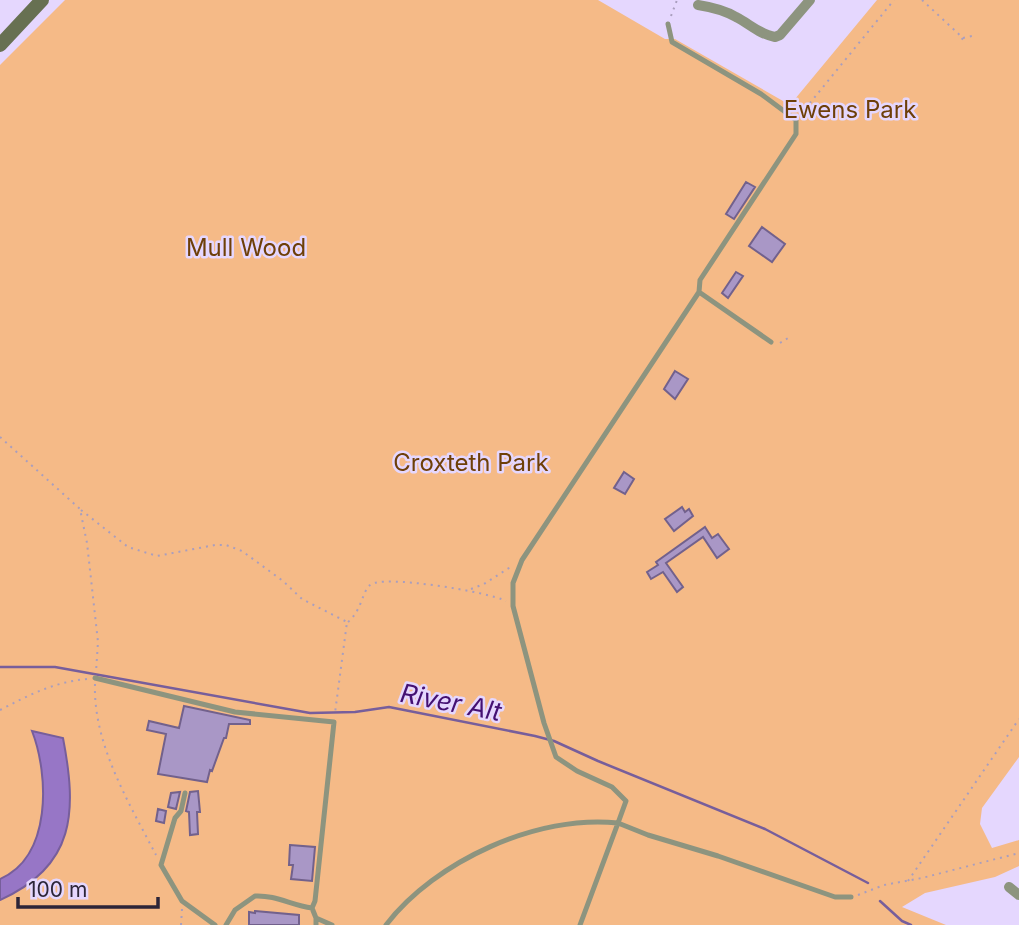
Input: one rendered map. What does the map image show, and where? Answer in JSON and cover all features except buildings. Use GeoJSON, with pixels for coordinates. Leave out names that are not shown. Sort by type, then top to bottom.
{"type":"FeatureCollection","features":[{"type":"Feature","properties":{"kind":"street"},"geometry":{"type":"LineString","coordinates":[[0,45],[42,0]]}},
{"type":"Feature","properties":{"kind":"street"},"geometry":{"type":"LineString","coordinates":[[698,5],[713,3],[752,29],[775,37],[780,35],[810,0]]}},
{"type":"Feature","properties":{"kind":"street"},"geometry":{"type":"LineString","coordinates":[[1009,887],[1019,895]]}},
{"type":"Feature","properties":{"kind":"lane"},"geometry":{"type":"LineString","coordinates":[[580,925],[626,801],[612,787],[577,771],[556,757],[513,606],[513,583],[522,560],[699,292],[700,280],[796,134],[796,120],[761,94],[672,42],[668,24]]}},
{"type":"Feature","properties":{"kind":"lane"},"geometry":{"type":"LineString","coordinates":[[699,292],[771,342]]}},
{"type":"Feature","properties":{"kind":"lane"},"geometry":{"type":"LineString","coordinates":[[95,678],[235,712],[334,722],[315,901],[312,908],[316,921],[332,925]]}},
{"type":"Feature","properties":{"kind":"lane"},"geometry":{"type":"LineString","coordinates":[[185,793],[161,865],[182,901],[215,925]]}},
{"type":"Feature","properties":{"kind":"lane"},"geometry":{"type":"LineString","coordinates":[[386,925],[410,898],[449,868],[512,839],[583,821],[618,823],[835,897],[851,897]]}},
{"type":"Feature","properties":{"kind":"lane"},"geometry":{"type":"LineString","coordinates":[[226,925],[235,910],[247,899],[255,896],[275,897],[293,905],[312,908]]}},
{"type":"Feature","properties":{"kind":"path"},"geometry":{"type":"LineString","coordinates":[[668,24],[677,0]]}},
{"type":"Feature","properties":{"kind":"path"},"geometry":{"type":"LineString","coordinates":[[796,120],[894,0]]}},
{"type":"Feature","properties":{"kind":"path"},"geometry":{"type":"LineString","coordinates":[[922,0],[963,38]]}},
{"type":"Feature","properties":{"kind":"path"},"geometry":{"type":"LineString","coordinates":[[959,43],[963,38],[972,36]]}},
{"type":"Feature","properties":{"kind":"path"},"geometry":{"type":"LineString","coordinates":[[771,342],[775,344],[788,338]]}},
{"type":"Feature","properties":{"kind":"path"},"geometry":{"type":"LineString","coordinates":[[0,437],[80,509],[128,547],[157,556],[226,545],[242,551],[283,581],[302,599],[347,622]]}},
{"type":"Feature","properties":{"kind":"path"},"geometry":{"type":"LineString","coordinates":[[80,509],[88,543],[98,642],[97,663]]}},
{"type":"Feature","properties":{"kind":"path"},"geometry":{"type":"LineString","coordinates":[[470,590],[522,560]]}},
{"type":"Feature","properties":{"kind":"path"},"geometry":{"type":"LineString","coordinates":[[334,716],[347,622],[360,607],[367,587],[373,582],[390,581],[470,590],[492,595],[513,606]]}},
{"type":"Feature","properties":{"kind":"path"},"geometry":{"type":"LineString","coordinates":[[0,710],[41,689],[69,681],[95,678],[94,702],[106,747],[128,801],[161,865]]}},
{"type":"Feature","properties":{"kind":"path"},"geometry":{"type":"LineString","coordinates":[[908,881],[1019,719]]}},
{"type":"Feature","properties":{"kind":"path"},"geometry":{"type":"LineString","coordinates":[[866,892],[1019,853]]}},
{"type":"Feature","properties":{"kind":"path"},"geometry":{"type":"LineString","coordinates":[[181,925],[182,901]]}},
{"type":"Feature","properties":{"kind":"green space","name":"Croxteth Park"},"geometry":{"type":"Polygon","coordinates":[[[65,0],[598,0],[665,39],[675,39],[790,105],[877,0],[1019,0],[1019,757],[982,808],[980,824],[992,848],[1019,840],[1019,866],[995,877],[925,893],[902,907],[946,925],[0,925],[0,65],[65,0]]]}},
{"type":"Feature","properties":{"kind":"shaded area"},"geometry":{"type":"Polygon","coordinates":[[[32,731],[63,738],[70,789],[65,834],[57,853],[44,871],[0,900],[0,879],[17,868],[29,853],[42,813],[41,770],[32,731]]]}},
{"type":"Feature","properties":{"kind":"waterway","name":"River Alt"},"geometry":{"type":"LineString","coordinates":[[0,667],[55,667],[310,713],[355,712],[389,707],[535,736],[554,741],[765,829],[868,883]]}},
{"type":"Feature","properties":{"kind":"waterway","name":"River Alt"},"geometry":{"type":"LineString","coordinates":[[880,901],[902,921],[911,925]]}},
{"type":"Feature","properties":{"kind":"park label","name":"Ewens Park"},"geometry":{"type":"Point","coordinates":[850,109]}},
{"type":"Feature","properties":{"kind":"park label","name":"Mull Wood"},"geometry":{"type":"Point","coordinates":[246,247]}}]}
